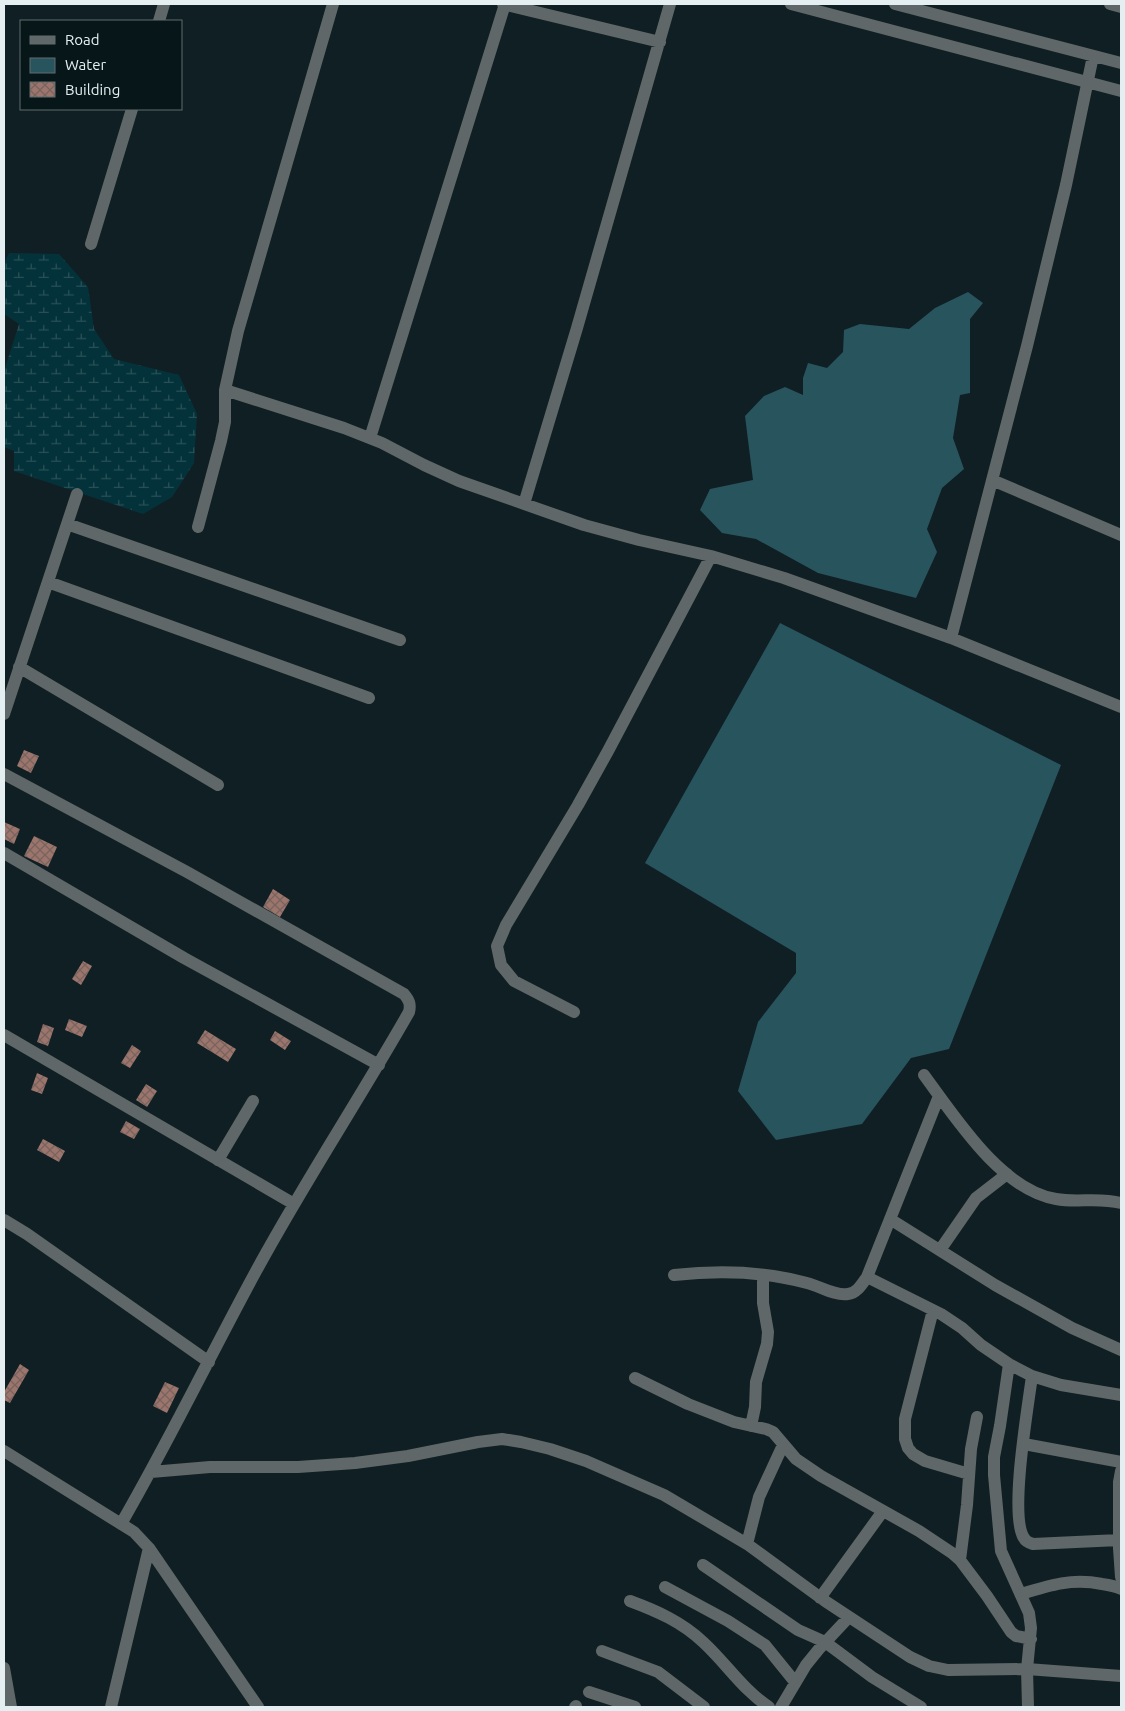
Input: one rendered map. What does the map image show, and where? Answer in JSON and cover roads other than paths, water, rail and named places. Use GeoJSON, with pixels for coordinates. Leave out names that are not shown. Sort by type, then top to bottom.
{"type":"FeatureCollection","features":[{"type":"Feature","properties":{"kind":"street"},"geometry":{"type":"LineString","coordinates":[[159,20],[164,4]]}},
{"type":"Feature","properties":{"kind":"street"},"geometry":{"type":"LineString","coordinates":[[198,527],[225,422],[225,390],[238,331],[333,4]]}},
{"type":"Feature","properties":{"kind":"street"},"geometry":{"type":"LineString","coordinates":[[370,438],[504,4],[660,42]]}},
{"type":"Feature","properties":{"kind":"street"},"geometry":{"type":"LineString","coordinates":[[524,504],[670,4]]}},
{"type":"Feature","properties":{"kind":"street"},"geometry":{"type":"LineString","coordinates":[[791,4],[1121,91]]}},
{"type":"Feature","properties":{"kind":"street"},"geometry":{"type":"LineString","coordinates":[[895,4],[1121,64]]}},
{"type":"Feature","properties":{"kind":"street"},"geometry":{"type":"LineString","coordinates":[[1110,4],[1121,7]]}},
{"type":"Feature","properties":{"kind":"street"},"geometry":{"type":"LineString","coordinates":[[951,638],[1027,346],[1066,185],[1093,56]]}},
{"type":"Feature","properties":{"kind":"street"},"geometry":{"type":"LineString","coordinates":[[91,244],[132,110]]}},
{"type":"Feature","properties":{"kind":"street"},"geometry":{"type":"LineString","coordinates":[[225,390],[344,428],[370,438],[459,481],[524,504],[639,540],[711,556],[784,578],[951,638],[1121,708]]}},
{"type":"Feature","properties":{"kind":"street"},"geometry":{"type":"LineString","coordinates":[[992,480],[1121,534]]}},
{"type":"Feature","properties":{"kind":"street"},"geometry":{"type":"LineString","coordinates":[[4,714],[77,494]]}},
{"type":"Feature","properties":{"kind":"street"},"geometry":{"type":"LineString","coordinates":[[67,524],[400,640]]}},
{"type":"Feature","properties":{"kind":"street"},"geometry":{"type":"LineString","coordinates":[[574,1012],[514,981],[501,965],[497,946],[506,925],[608,751],[711,556]]}},
{"type":"Feature","properties":{"kind":"street"},"geometry":{"type":"LineString","coordinates":[[48,582],[369,698]]}},
{"type":"Feature","properties":{"kind":"street"},"geometry":{"type":"LineString","coordinates":[[19,668],[218,785]]}},
{"type":"Feature","properties":{"kind":"street"},"geometry":{"type":"LineString","coordinates":[[4,774],[404,994],[409,1000],[410,1006],[409,1012],[379,1064],[294,1204],[255,1273],[151,1472],[121,1524]]}},
{"type":"Feature","properties":{"kind":"street"},"geometry":{"type":"LineString","coordinates":[[4,853],[191,962],[379,1064]]}},
{"type":"Feature","properties":{"kind":"street"},"geometry":{"type":"LineString","coordinates":[[4,1035],[294,1204]]}},
{"type":"Feature","properties":{"kind":"street"},"geometry":{"type":"LineString","coordinates":[[924,1075],[978,1146],[1006,1174],[1029,1189],[1045,1196],[1068,1201],[1103,1199],[1121,1203]]}},
{"type":"Feature","properties":{"kind":"street"},"geometry":{"type":"LineString","coordinates":[[674,1276],[705,1271],[726,1271],[807,1283],[836,1293],[846,1294],[854,1292],[861,1286],[866,1277],[939,1096]]}},
{"type":"Feature","properties":{"kind":"street"},"geometry":{"type":"LineString","coordinates":[[218,1160],[253,1101]]}},
{"type":"Feature","properties":{"kind":"street"},"geometry":{"type":"LineString","coordinates":[[940,1250],[976,1198],[1006,1174]]}},
{"type":"Feature","properties":{"kind":"street"},"geometry":{"type":"LineString","coordinates":[[890,1218],[995,1285],[1046,1314],[1121,1350]]}},
{"type":"Feature","properties":{"kind":"street"},"geometry":{"type":"LineString","coordinates":[[4,1220],[209,1362]]}},
{"type":"Feature","properties":{"kind":"street"},"geometry":{"type":"LineString","coordinates":[[751,1426],[755,1407],[756,1382],[767,1344],[768,1332],[762,1296],[763,1275]]}},
{"type":"Feature","properties":{"kind":"street"},"geometry":{"type":"LineString","coordinates":[[866,1277],[933,1310],[962,1328],[981,1345],[1009,1364],[1032,1376],[1061,1385],[1121,1395]]}},
{"type":"Feature","properties":{"kind":"street"},"geometry":{"type":"LineString","coordinates":[[933,1310],[905,1419],[905,1439],[908,1448],[913,1454],[925,1461],[969,1474]]}},
{"type":"Feature","properties":{"kind":"street"},"geometry":{"type":"LineString","coordinates":[[1009,1364],[994,1457],[994,1475],[1001,1551],[1029,1613],[1031,1638],[1027,1669],[1028,1707]]}},
{"type":"Feature","properties":{"kind":"street"},"geometry":{"type":"LineString","coordinates":[[1032,1376],[1018,1494],[1019,1516],[1024,1538],[1034,1544],[1119,1540]]}},
{"type":"Feature","properties":{"kind":"street"},"geometry":{"type":"LineString","coordinates":[[635,1378],[688,1404],[734,1422],[773,1432],[796,1459],[821,1476],[932,1539],[960,1560],[1011,1632],[1016,1636],[1031,1638]]}},
{"type":"Feature","properties":{"kind":"street"},"geometry":{"type":"LineString","coordinates":[[960,1560],[967,1505],[971,1448],[977,1417]]}},
{"type":"Feature","properties":{"kind":"street"},"geometry":{"type":"LineString","coordinates":[[151,1472],[210,1467],[298,1467],[355,1463],[408,1456],[502,1439],[550,1449],[624,1477],[664,1495],[747,1544],[849,1618],[910,1657],[930,1666],[948,1670],[1027,1669],[1121,1676]]}},
{"type":"Feature","properties":{"kind":"street"},"geometry":{"type":"LineString","coordinates":[[1024,1444],[1121,1471],[1119,1540],[1121,1577]]}},
{"type":"Feature","properties":{"kind":"street"},"geometry":{"type":"LineString","coordinates":[[747,1544],[759,1497],[783,1445]]}},
{"type":"Feature","properties":{"kind":"street"},"geometry":{"type":"LineString","coordinates":[[4,1451],[134,1532],[149,1548],[258,1707]]}},
{"type":"Feature","properties":{"kind":"street"},"geometry":{"type":"LineString","coordinates":[[820,1598],[883,1511]]}},
{"type":"Feature","properties":{"kind":"street"},"geometry":{"type":"LineString","coordinates":[[111,1707],[149,1548]]}},
{"type":"Feature","properties":{"kind":"street"},"geometry":{"type":"LineString","coordinates":[[703,1565],[798,1630],[825,1642],[872,1677],[920,1707]]}},
{"type":"Feature","properties":{"kind":"street"},"geometry":{"type":"LineString","coordinates":[[1021,1594],[1063,1582],[1077,1581],[1091,1582],[1121,1589]]}},
{"type":"Feature","properties":{"kind":"street"},"geometry":{"type":"LineString","coordinates":[[665,1587],[728,1621],[765,1645],[795,1682]]}},
{"type":"Feature","properties":{"kind":"street"},"geometry":{"type":"LineString","coordinates":[[630,1601],[677,1621],[702,1641],[738,1680],[769,1707]]}},
{"type":"Feature","properties":{"kind":"street"},"geometry":{"type":"LineString","coordinates":[[781,1707],[806,1665],[825,1642],[849,1618]]}},
{"type":"Feature","properties":{"kind":"street"},"geometry":{"type":"LineString","coordinates":[[602,1652],[658,1672],[704,1707]]}},
{"type":"Feature","properties":{"kind":"street"},"geometry":{"type":"LineString","coordinates":[[4,1668],[11,1707]]}},
{"type":"Feature","properties":{"kind":"street"},"geometry":{"type":"LineString","coordinates":[[590,1692],[635,1707]]}},
{"type":"Feature","properties":{"kind":"water"},"geometry":{"type":"Polygon","coordinates":[[[968,292],[983,303],[970,319],[970,393],[960,395],[953,438],[964,469],[942,488],[927,529],[937,552],[916,598],[818,573],[756,539],[722,533],[700,510],[710,489],[753,480],[745,416],[764,396],[785,387],[803,395],[803,378],[808,363],[827,368],[843,352],[844,330],[860,324],[909,329],[935,308],[968,292]]]}},
{"type":"Feature","properties":{"kind":"water"},"geometry":{"type":"Polygon","coordinates":[[[780,623],[1061,765],[949,1049],[911,1058],[862,1124],[776,1140],[738,1091],[758,1022],[796,973],[796,953],[645,863],[780,623]]]}}]}
